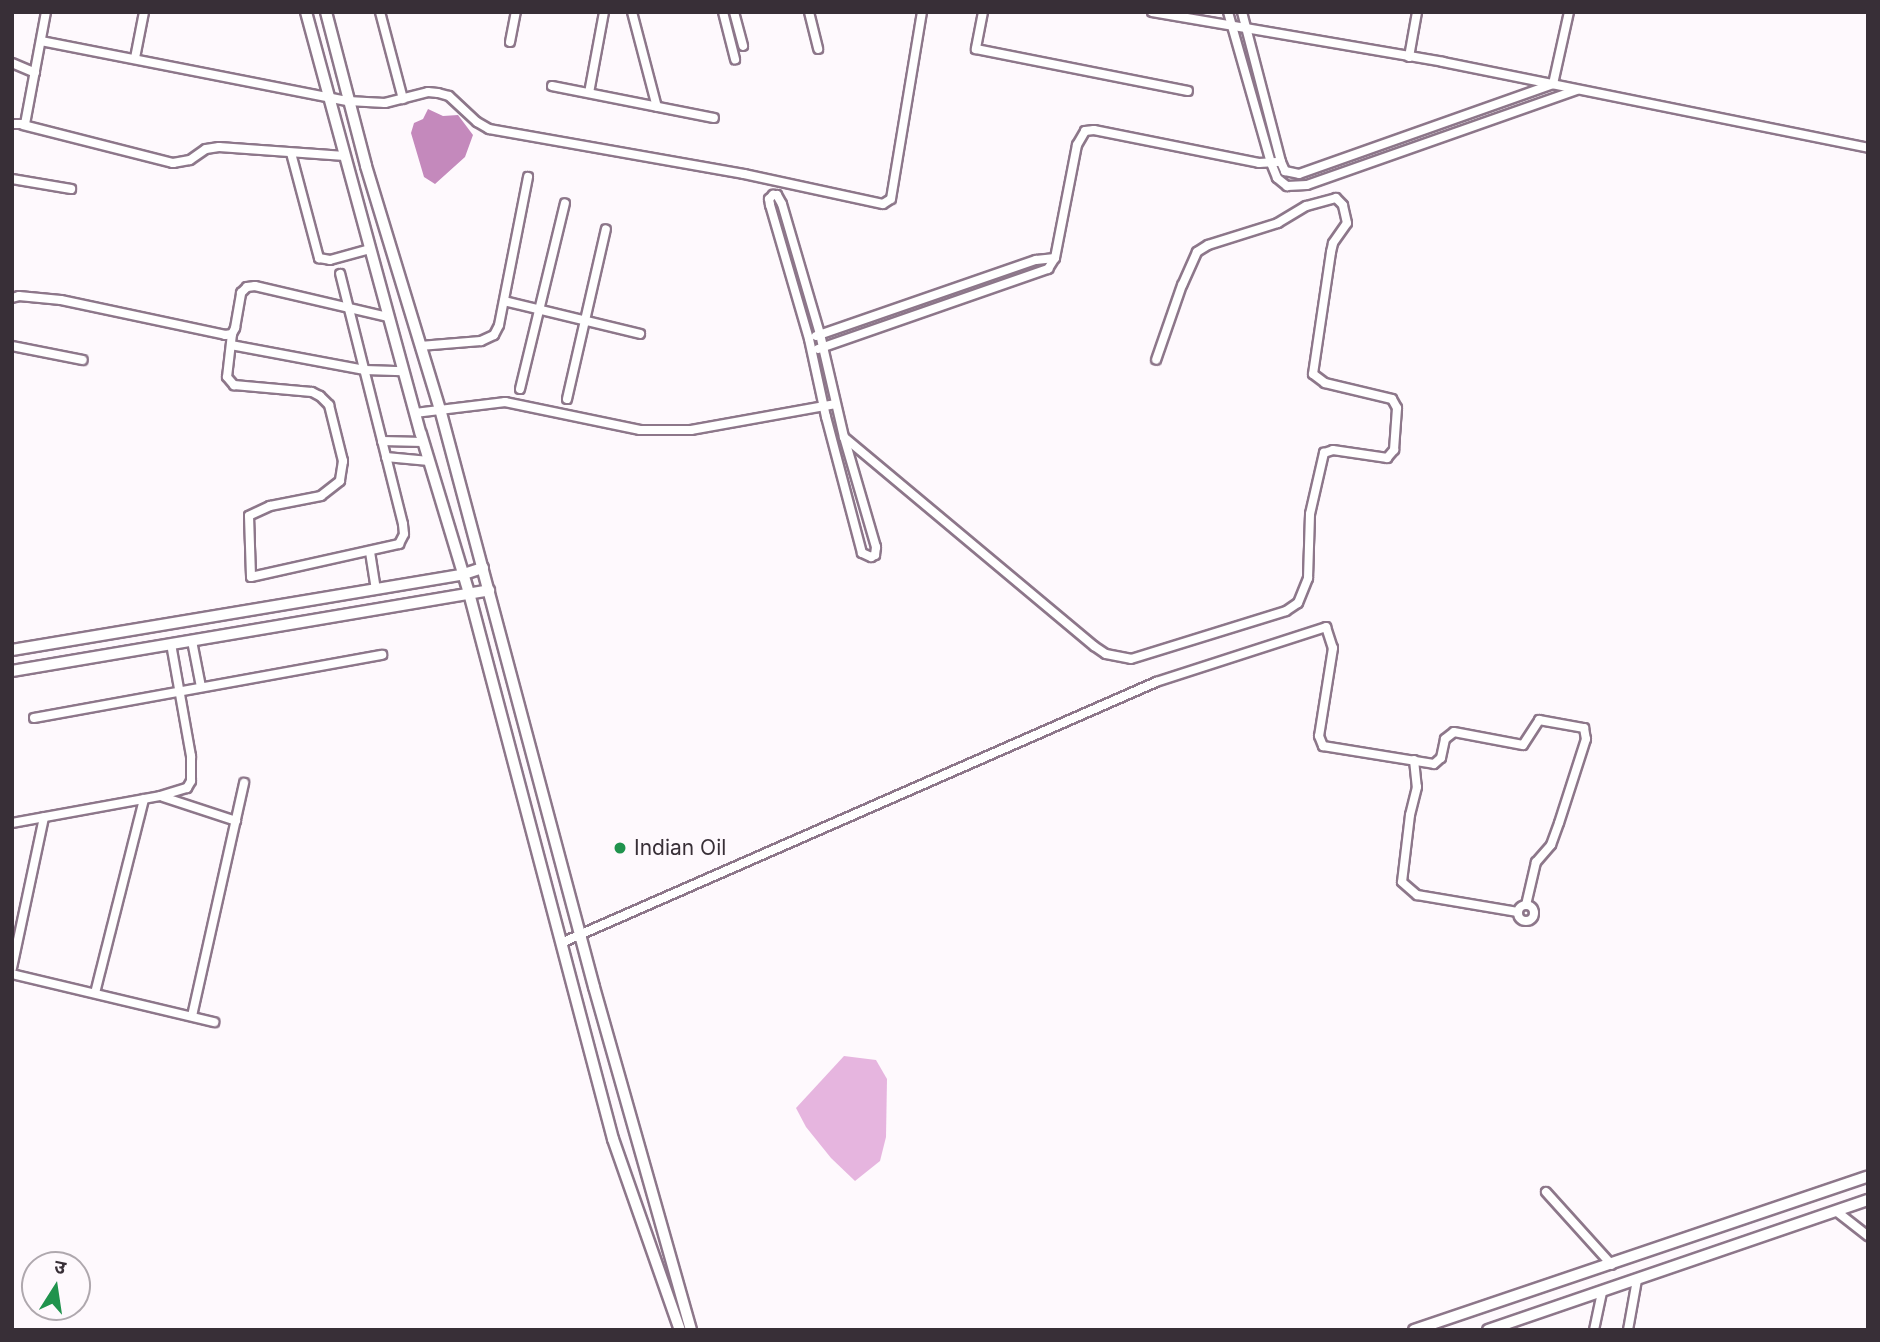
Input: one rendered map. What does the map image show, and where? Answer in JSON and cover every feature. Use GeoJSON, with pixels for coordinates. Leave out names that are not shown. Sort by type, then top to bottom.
{"type":"FeatureCollection","features":[{"type":"Feature","properties":{"kind":"street"},"geometry":{"type":"LineString","coordinates":[[23,125],[46,12]]}},
{"type":"Feature","properties":{"kind":"street"},"geometry":{"type":"LineString","coordinates":[[135,58],[144,12]]}},
{"type":"Feature","properties":{"kind":"street"},"geometry":{"type":"LineString","coordinates":[[306,12],[403,371],[464,574],[613,1139],[680,1330]]}},
{"type":"Feature","properties":{"kind":"street"},"geometry":{"type":"LineString","coordinates":[[326,12],[348,101],[440,409],[594,987],[691,1330]]}},
{"type":"Feature","properties":{"kind":"street"},"geometry":{"type":"LineString","coordinates":[[380,12],[403,99]]}},
{"type":"Feature","properties":{"kind":"street"},"geometry":{"type":"LineString","coordinates":[[510,41],[516,12]]}},
{"type":"Feature","properties":{"kind":"street"},"geometry":{"type":"LineString","coordinates":[[589,93],[604,12]]}},
{"type":"Feature","properties":{"kind":"street"},"geometry":{"type":"LineString","coordinates":[[632,12],[657,107]]}},
{"type":"Feature","properties":{"kind":"street"},"geometry":{"type":"LineString","coordinates":[[723,12],[735,59]]}},
{"type":"Feature","properties":{"kind":"street"},"geometry":{"type":"LineString","coordinates":[[734,12],[743,46]]}},
{"type":"Feature","properties":{"kind":"street"},"geometry":{"type":"LineString","coordinates":[[809,12],[818,49]]}},
{"type":"Feature","properties":{"kind":"street"},"geometry":{"type":"LineString","coordinates":[[41,41],[348,101],[386,103],[428,92],[438,93],[449,96],[477,122],[489,129],[744,174],[883,204],[891,199],[922,12]]}},
{"type":"Feature","properties":{"kind":"street"},"geometry":{"type":"LineString","coordinates":[[983,12],[976,49],[1188,91]]}},
{"type":"Feature","properties":{"kind":"street"},"geometry":{"type":"LineString","coordinates":[[1152,12],[1553,84],[1868,148]]}},
{"type":"Feature","properties":{"kind":"street"},"geometry":{"type":"LineString","coordinates":[[1228,12],[1271,163],[1277,178],[1287,186],[1307,185],[1577,90]]}},
{"type":"Feature","properties":{"kind":"street"},"geometry":{"type":"LineString","coordinates":[[1242,12],[1281,162],[1290,174]]}},
{"type":"Feature","properties":{"kind":"street"},"geometry":{"type":"LineString","coordinates":[[1409,57],[1417,12]]}},
{"type":"Feature","properties":{"kind":"street"},"geometry":{"type":"LineString","coordinates":[[1553,84],[1569,12]]}},
{"type":"Feature","properties":{"kind":"street"},"geometry":{"type":"LineString","coordinates":[[12,63],[35,73]]}},
{"type":"Feature","properties":{"kind":"street"},"geometry":{"type":"LineString","coordinates":[[1290,174],[1304,173],[1553,84]]}},
{"type":"Feature","properties":{"kind":"street"},"geometry":{"type":"LineString","coordinates":[[552,86],[714,118]]}},
{"type":"Feature","properties":{"kind":"street"},"geometry":{"type":"LineString","coordinates":[[12,124],[173,163],[190,160],[211,147],[345,156]]}},
{"type":"Feature","properties":{"kind":"street"},"geometry":{"type":"LineString","coordinates":[[812,351],[1042,273],[1055,258],[1077,145],[1085,131],[1094,130],[1271,163],[1281,162]]}},
{"type":"Feature","properties":{"kind":"street"},"geometry":{"type":"LineString","coordinates":[[291,153],[317,255],[330,260],[370,249]]}},
{"type":"Feature","properties":{"kind":"street"},"geometry":{"type":"LineString","coordinates":[[1287,186],[1290,174]]}},
{"type":"Feature","properties":{"kind":"street"},"geometry":{"type":"LineString","coordinates":[[421,346],[481,341],[494,335],[504,301],[528,177]]}},
{"type":"Feature","properties":{"kind":"street"},"geometry":{"type":"LineString","coordinates":[[12,179],[71,189]]}},
{"type":"Feature","properties":{"kind":"street"},"geometry":{"type":"LineString","coordinates":[[773,195],[777,195],[782,204],[820,334],[844,437],[876,547],[875,555],[871,557],[862,552],[823,405],[809,339],[770,205],[769,200],[773,195]]}},
{"type":"Feature","properties":{"kind":"street"},"geometry":{"type":"LineString","coordinates":[[844,437],[1094,646],[1106,654],[1131,659],[1286,611],[1298,603],[1308,578],[1310,514],[1324,453],[1333,450],[1388,458],[1394,450],[1397,408],[1392,398],[1325,383],[1313,374],[1333,243],[1347,223],[1343,205],[1336,198],[1306,206],[1278,223],[1208,245],[1197,252],[1182,285],[1156,360]]}},
{"type":"Feature","properties":{"kind":"street"},"geometry":{"type":"LineString","coordinates":[[520,390],[565,203]]}},
{"type":"Feature","properties":{"kind":"street"},"geometry":{"type":"LineString","coordinates":[[567,399],[606,229]]}},
{"type":"Feature","properties":{"kind":"street"},"geometry":{"type":"LineString","coordinates":[[809,339],[1036,260],[1055,258]]}},
{"type":"Feature","properties":{"kind":"street"},"geometry":{"type":"LineString","coordinates":[[340,274],[350,306],[404,534],[400,544],[370,552],[256,578],[249,575],[249,516],[270,506],[321,496],[340,481],[343,461],[329,405],[320,396],[312,391],[234,385],[227,377],[232,334],[242,293],[247,287],[266,287],[350,306],[388,317]]}},
{"type":"Feature","properties":{"kind":"street"},"geometry":{"type":"LineString","coordinates":[[12,298],[19,296],[61,300],[232,334]]}},
{"type":"Feature","properties":{"kind":"street"},"geometry":{"type":"LineString","coordinates":[[504,301],[640,334]]}},
{"type":"Feature","properties":{"kind":"street"},"geometry":{"type":"LineString","coordinates":[[231,345],[365,370],[403,371]]}},
{"type":"Feature","properties":{"kind":"street"},"geometry":{"type":"LineString","coordinates":[[12,346],[83,360]]}},
{"type":"Feature","properties":{"kind":"street"},"geometry":{"type":"LineString","coordinates":[[415,413],[505,402],[640,430],[716,426],[836,404]]}},
{"type":"Feature","properties":{"kind":"street"},"geometry":{"type":"LineString","coordinates":[[382,441],[424,442]]}},
{"type":"Feature","properties":{"kind":"street"},"geometry":{"type":"LineString","coordinates":[[386,457],[429,461]]}},
{"type":"Feature","properties":{"kind":"street"},"geometry":{"type":"LineString","coordinates":[[370,552],[376,588]]}},
{"type":"Feature","properties":{"kind":"street"},"geometry":{"type":"LineString","coordinates":[[12,650],[464,574],[482,568]]}},
{"type":"Feature","properties":{"kind":"street"},"geometry":{"type":"LineString","coordinates":[[12,671],[489,590]]}},
{"type":"Feature","properties":{"kind":"street"},"geometry":{"type":"LineString","coordinates":[[561,941],[1156,682],[1326,626],[1333,648],[1319,736],[1321,745],[1334,750],[1437,763],[1445,739],[1454,732],[1523,745],[1539,720],[1584,728],[1586,739],[1559,824],[1550,845],[1536,862],[1525,905],[1518,912]]}},
{"type":"Feature","properties":{"kind":"street"},"geometry":{"type":"LineString","coordinates":[[192,641],[201,687]]}},
{"type":"Feature","properties":{"kind":"street"},"geometry":{"type":"LineString","coordinates":[[12,823],[181,792],[191,781],[191,756],[171,644]]}},
{"type":"Feature","properties":{"kind":"street"},"geometry":{"type":"LineString","coordinates":[[34,718],[382,655]]}},
{"type":"Feature","properties":{"kind":"street"},"geometry":{"type":"LineString","coordinates":[[1415,760],[1417,787],[1410,815],[1402,882],[1416,895],[1518,912]]}},
{"type":"Feature","properties":{"kind":"street"},"geometry":{"type":"LineString","coordinates":[[192,1016],[244,783]]}},
{"type":"Feature","properties":{"kind":"street"},"geometry":{"type":"LineString","coordinates":[[160,796],[236,821]]}},
{"type":"Feature","properties":{"kind":"street"},"geometry":{"type":"LineString","coordinates":[[94,993],[144,799]]}},
{"type":"Feature","properties":{"kind":"street"},"geometry":{"type":"LineString","coordinates":[[12,968],[44,817]]}},
{"type":"Feature","properties":{"kind":"street"},"geometry":{"type":"LineString","coordinates":[[1518,912],[1523,921],[1531,921],[1534,911],[1525,905]]}},
{"type":"Feature","properties":{"kind":"street"},"geometry":{"type":"LineString","coordinates":[[12,974],[214,1022]]}},
{"type":"Feature","properties":{"kind":"street"},"geometry":{"type":"LineString","coordinates":[[1414,1330],[1437,1326],[1868,1177]]}},
{"type":"Feature","properties":{"kind":"street"},"geometry":{"type":"LineString","coordinates":[[1546,1192],[1612,1265]]}},
{"type":"Feature","properties":{"kind":"street"},"geometry":{"type":"LineString","coordinates":[[1488,1330],[1868,1200]]}},
{"type":"Feature","properties":{"kind":"street"},"geometry":{"type":"LineString","coordinates":[[1836,1211],[1868,1236]]}},
{"type":"Feature","properties":{"kind":"street"},"geometry":{"type":"LineString","coordinates":[[1628,1330],[1637,1280]]}},
{"type":"Feature","properties":{"kind":"street"},"geometry":{"type":"LineString","coordinates":[[1594,1330],[1602,1291]]}},
{"type":"Feature","properties":{"kind":"shaded area"},"geometry":{"type":"Polygon","coordinates":[[[428,109],[443,116],[458,115],[473,135],[465,157],[435,184],[424,177],[411,133],[414,123],[423,119],[428,109]]]}},
{"type":"Feature","properties":{"kind":"shaded area"},"geometry":{"type":"Polygon","coordinates":[[[844,1056],[876,1060],[887,1079],[886,1137],[880,1161],[855,1181],[831,1158],[806,1127],[796,1108],[844,1056]]]}},
{"type":"Feature","properties":{"kind":"place","name":"Indian Oil"},"geometry":{"type":"Point","coordinates":[620,848]}}]}
